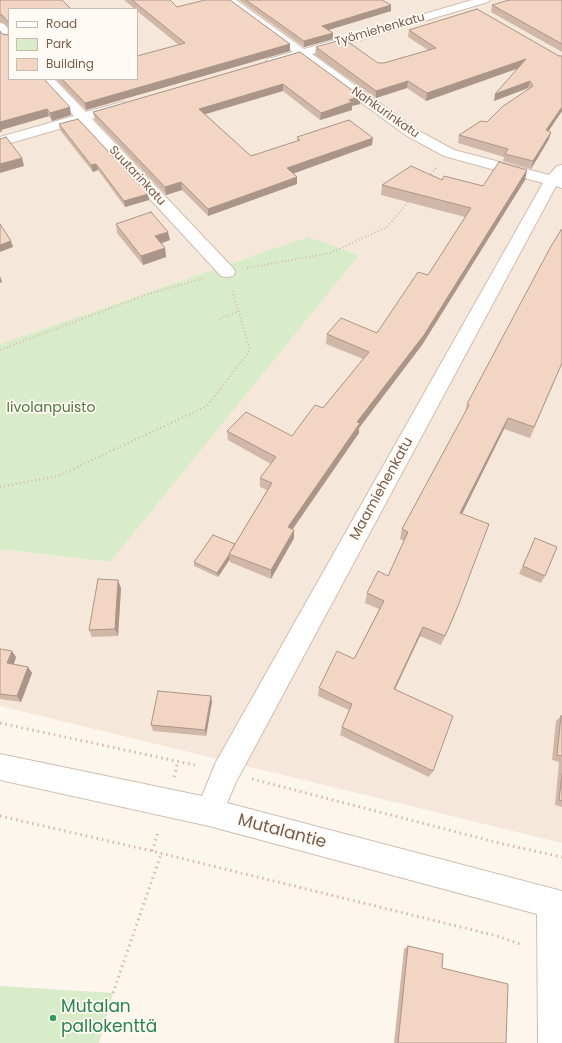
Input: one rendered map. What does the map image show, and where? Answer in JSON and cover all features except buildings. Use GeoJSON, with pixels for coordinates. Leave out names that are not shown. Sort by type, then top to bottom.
{"type":"FeatureCollection","features":[{"type":"Feature","properties":{"kind":"street","name":"Nahkurinkatu"},"geometry":{"type":"LineString","coordinates":[[229,0],[412,134],[449,153],[559,177]]}},
{"type":"Feature","properties":{"kind":"street","name":"Työmiehenkatu"},"geometry":{"type":"LineString","coordinates":[[257,66],[464,2],[483,6]]}},
{"type":"Feature","properties":{"kind":"street"},"geometry":{"type":"LineString","coordinates":[[0,27],[8,36]]}},
{"type":"Feature","properties":{"kind":"street","name":"Suutarinkatu"},"geometry":{"type":"LineString","coordinates":[[48,80],[227,272]]}},
{"type":"Feature","properties":{"kind":"street"},"geometry":{"type":"LineString","coordinates":[[0,142],[136,102]]}},
{"type":"Feature","properties":{"kind":"street","name":"Maamiehenkatu"},"geometry":{"type":"LineString","coordinates":[[209,812],[226,772],[559,177]]}},
{"type":"Feature","properties":{"kind":"street","name":"Mutalantie"},"geometry":{"type":"LineString","coordinates":[[0,767],[209,812],[557,904]]}},
{"type":"Feature","properties":{"kind":"street"},"geometry":{"type":"LineString","coordinates":[[554,1043],[552,955],[557,904]]}},
{"type":"Feature","properties":{"kind":"path"},"geometry":{"type":"LineString","coordinates":[[425,181],[449,153]]}},
{"type":"Feature","properties":{"kind":"path"},"geometry":{"type":"LineString","coordinates":[[0,350],[148,294],[227,272],[330,253],[387,226],[411,198]]}},
{"type":"Feature","properties":{"kind":"path"},"geometry":{"type":"LineString","coordinates":[[0,487],[58,476],[207,406],[250,350],[227,272]]}},
{"type":"Feature","properties":{"kind":"path"},"geometry":{"type":"LineString","coordinates":[[219,319],[239,311]]}},
{"type":"Feature","properties":{"kind":"path"},"geometry":{"type":"LineString","coordinates":[[0,723],[226,772],[503,844],[562,857]]}},
{"type":"Feature","properties":{"kind":"path"},"geometry":{"type":"LineString","coordinates":[[0,816],[497,936],[552,955]]}},
{"type":"Feature","properties":{"kind":"path"},"geometry":{"type":"LineString","coordinates":[[113,993],[161,854]]}},
{"type":"Feature","properties":{"kind":"shaded area"},"geometry":{"type":"Polygon","coordinates":[[[0,0],[562,0],[562,843],[0,706],[0,549],[110,562],[307,237],[0,344],[0,0]]]}},
{"type":"Feature","properties":{"kind":"green space","name":"Iivolanpuisto"},"geometry":{"type":"Polygon","coordinates":[[[307,237],[359,255],[110,562],[0,549],[0,344],[307,237]]]}},
{"type":"Feature","properties":{"kind":"green space","name":"Mutalan pallokenttä"},"geometry":{"type":"Polygon","coordinates":[[[0,986],[113,993],[99,1043],[0,1043],[0,986]]]}},
{"type":"Feature","properties":{"kind":"place","name":"Mutalan pallokenttä"},"geometry":{"type":"Point","coordinates":[53,1018]}}]}
